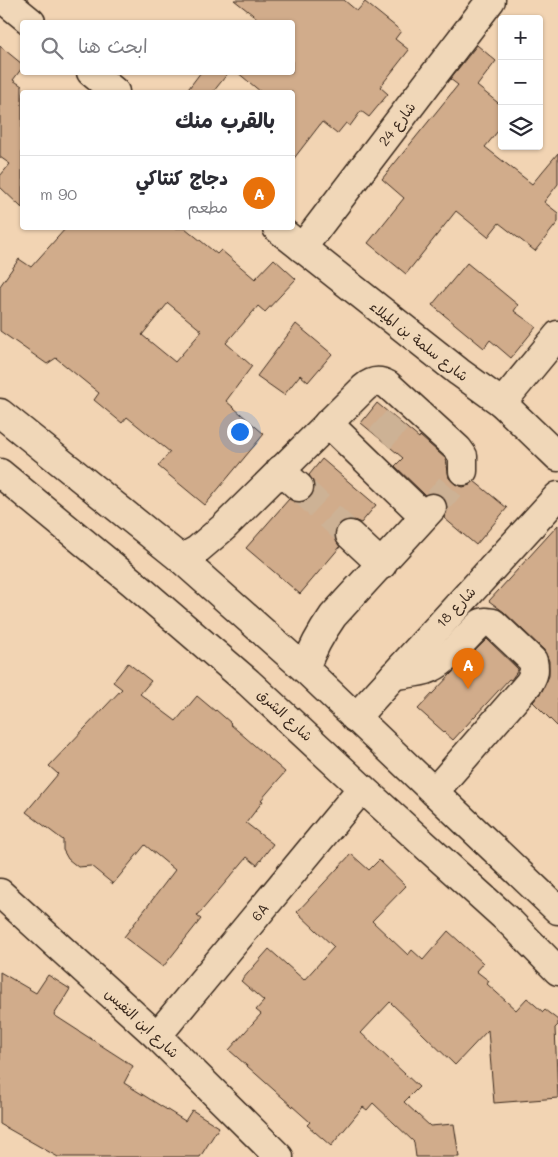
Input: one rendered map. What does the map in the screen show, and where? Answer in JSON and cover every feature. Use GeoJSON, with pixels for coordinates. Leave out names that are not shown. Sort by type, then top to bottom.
{"type":"FeatureCollection","features":[{"type":"Feature","properties":{"kind":"street"},"geometry":{"type":"LineString","coordinates":[[4,0],[29,20]]}},
{"type":"Feature","properties":{"kind":"street","name":"شارع 24"},"geometry":{"type":"LineString","coordinates":[[302,248],[491,0]]}},
{"type":"Feature","properties":{"kind":"street"},"geometry":{"type":"LineString","coordinates":[[95,75],[113,90]]}},
{"type":"Feature","properties":{"kind":"street","name":"شارع سلمة بن الميلاء"},"geometry":{"type":"LineString","coordinates":[[280,230],[459,372],[502,403],[558,457]]}},
{"type":"Feature","properties":{"kind":"street"},"geometry":{"type":"LineString","coordinates":[[502,403],[558,335]]}},
{"type":"Feature","properties":{"kind":"street"},"geometry":{"type":"LineString","coordinates":[[181,559],[211,539],[290,479],[328,423],[369,383],[375,381],[388,385],[388,431],[428,512],[382,565],[333,616],[321,632],[305,669]]}},
{"type":"Feature","properties":{"kind":"street"},"geometry":{"type":"LineString","coordinates":[[0,413],[181,559],[305,669],[558,910]]}},
{"type":"Feature","properties":{"kind":"street"},"geometry":{"type":"LineString","coordinates":[[328,423],[388,431],[458,449],[463,456],[463,471]]}},
{"type":"Feature","properties":{"kind":"street","name":"شارع الشرق"},"geometry":{"type":"LineString","coordinates":[[0,473],[198,638],[298,727],[558,971]]}},
{"type":"Feature","properties":{"kind":"street","name":"شارع 18"},"geometry":{"type":"LineString","coordinates":[[355,718],[558,496]]}},
{"type":"Feature","properties":{"kind":"street"},"geometry":{"type":"LineString","coordinates":[[350,535],[382,565]]}},
{"type":"Feature","properties":{"kind":"street"},"geometry":{"type":"LineString","coordinates":[[394,675],[425,671],[433,667],[441,662],[481,623],[485,622],[493,623],[533,661],[535,668],[534,676],[529,683],[434,792]]}},
{"type":"Feature","properties":{"kind":"street","name":"6A"},"geometry":{"type":"LineString","coordinates":[[158,1036],[362,788]]}},
{"type":"Feature","properties":{"kind":"street","name":"شارع ابن النفيس"},"geometry":{"type":"LineString","coordinates":[[0,894],[158,1036],[279,1157]]}},
{"type":"Feature","properties":{"kind":"building"},"geometry":{"type":"Polygon","coordinates":[[[234,0],[344,0],[357,11],[365,2],[401,31],[395,39],[409,50],[380,87],[388,94],[369,117],[361,111],[350,126],[346,123],[337,134],[322,122],[295,157],[295,90],[259,90],[241,75],[295,75],[295,20],[259,20],[234,0]]]}},
{"type":"Feature","properties":{"kind":"building"},"geometry":{"type":"Polygon","coordinates":[[[477,45],[496,61],[477,86],[498,103],[498,131],[485,147],[532,184],[558,153],[558,184],[544,202],[558,213],[558,222],[535,251],[499,223],[488,237],[456,211],[406,274],[368,243],[404,198],[382,179],[458,85],[450,79],[477,45]]]}},
{"type":"Feature","properties":{"kind":"building"},"geometry":{"type":"Polygon","coordinates":[[[0,46],[20,62],[20,71],[13,80],[22,86],[22,90],[20,90],[20,206],[0,187],[0,176],[10,164],[0,157],[0,46]]]}},
{"type":"Feature","properties":{"kind":"building"},"geometry":{"type":"Polygon","coordinates":[[[199,75],[227,75],[215,90],[188,90],[199,75]]]}},
{"type":"Feature","properties":{"kind":"building"},"geometry":{"type":"Polygon","coordinates":[[[64,230],[187,230],[217,254],[221,250],[255,279],[274,259],[296,279],[265,312],[258,306],[226,343],[252,366],[226,401],[264,434],[205,505],[158,466],[170,452],[127,417],[122,423],[94,400],[99,393],[56,358],[47,364],[0,331],[0,286],[19,259],[31,267],[64,230]],[[168,303],[142,335],[175,362],[202,331],[168,303]]]}},
{"type":"Feature","properties":{"kind":"building"},"geometry":{"type":"Polygon","coordinates":[[[467,263],[518,305],[514,311],[536,327],[511,358],[490,340],[484,348],[432,305],[467,263]]]}},
{"type":"Feature","properties":{"kind":"building"},"geometry":{"type":"Polygon","coordinates":[[[296,324],[332,354],[308,382],[300,375],[284,395],[257,376],[296,324]]]}},
{"type":"Feature","properties":{"kind":"building"},"geometry":{"type":"Polygon","coordinates":[[[377,403],[446,459],[449,478],[455,484],[463,487],[470,485],[474,481],[507,508],[476,545],[444,518],[447,511],[447,503],[443,497],[435,493],[425,495],[395,466],[403,458],[361,423],[377,403]]]}},
{"type":"Feature","properties":{"kind":"building"},"geometry":{"type":"Polygon","coordinates":[[[322,459],[376,505],[361,523],[354,520],[346,520],[338,525],[335,539],[340,547],[300,594],[246,548],[289,499],[295,502],[303,502],[311,497],[314,491],[314,483],[309,475],[322,459]]]}},
{"type":"Feature","properties":{"kind":"building"},"geometry":{"type":"Polygon","coordinates":[[[558,525],[558,727],[533,702],[542,691],[549,676],[549,661],[544,650],[504,612],[489,601],[558,525]]]}},
{"type":"Feature","properties":{"kind":"building"},"geometry":{"type":"Polygon","coordinates":[[[487,639],[518,670],[511,680],[509,679],[453,740],[418,709],[487,639]]]}},
{"type":"Feature","properties":{"kind":"building"},"geometry":{"type":"Polygon","coordinates":[[[128,663],[151,681],[140,694],[176,721],[197,696],[216,710],[285,772],[261,800],[263,801],[246,823],[273,844],[257,865],[247,857],[197,916],[201,919],[163,967],[124,937],[175,870],[145,845],[113,884],[91,866],[78,867],[68,859],[63,850],[63,840],[26,812],[58,774],[49,766],[122,689],[113,682],[128,663]]]}},
{"type":"Feature","properties":{"kind":"building"},"geometry":{"type":"Polygon","coordinates":[[[351,854],[369,870],[379,860],[406,886],[372,921],[408,955],[412,950],[423,960],[448,931],[483,963],[476,971],[489,981],[487,984],[516,1010],[527,998],[543,1012],[545,1010],[558,1020],[558,1025],[555,1028],[558,1098],[494,1103],[488,1030],[455,1065],[390,1002],[361,1033],[419,1087],[404,1102],[430,1126],[454,1124],[459,1157],[416,1157],[414,1142],[373,1103],[367,1110],[363,1107],[331,1146],[307,1125],[310,1122],[229,1050],[261,1014],[256,1010],[264,1001],[241,981],[269,949],[304,980],[334,947],[297,912],[351,854]]]}},
{"type":"Feature","properties":{"kind":"building"},"geometry":{"type":"Polygon","coordinates":[[[0,972],[36,993],[48,975],[70,989],[54,1015],[133,1066],[124,1083],[185,1121],[192,1110],[219,1127],[200,1157],[58,1157],[0,1124],[0,972]]]}},
{"type":"Feature","properties":{"kind":"tunnel"},"geometry":{"type":"LineString","coordinates":[[380,439],[397,420]]}},
{"type":"Feature","properties":{"kind":"tunnel"},"geometry":{"type":"LineString","coordinates":[[432,508],[463,471]]}},
{"type":"Feature","properties":{"kind":"tunnel"},"geometry":{"type":"LineString","coordinates":[[299,487],[350,535]]}},
{"type":"Feature","properties":{"kind":"place","name":"دجاج كنتاكي"},"geometry":{"type":"Point","coordinates":[468,689]}}]}
